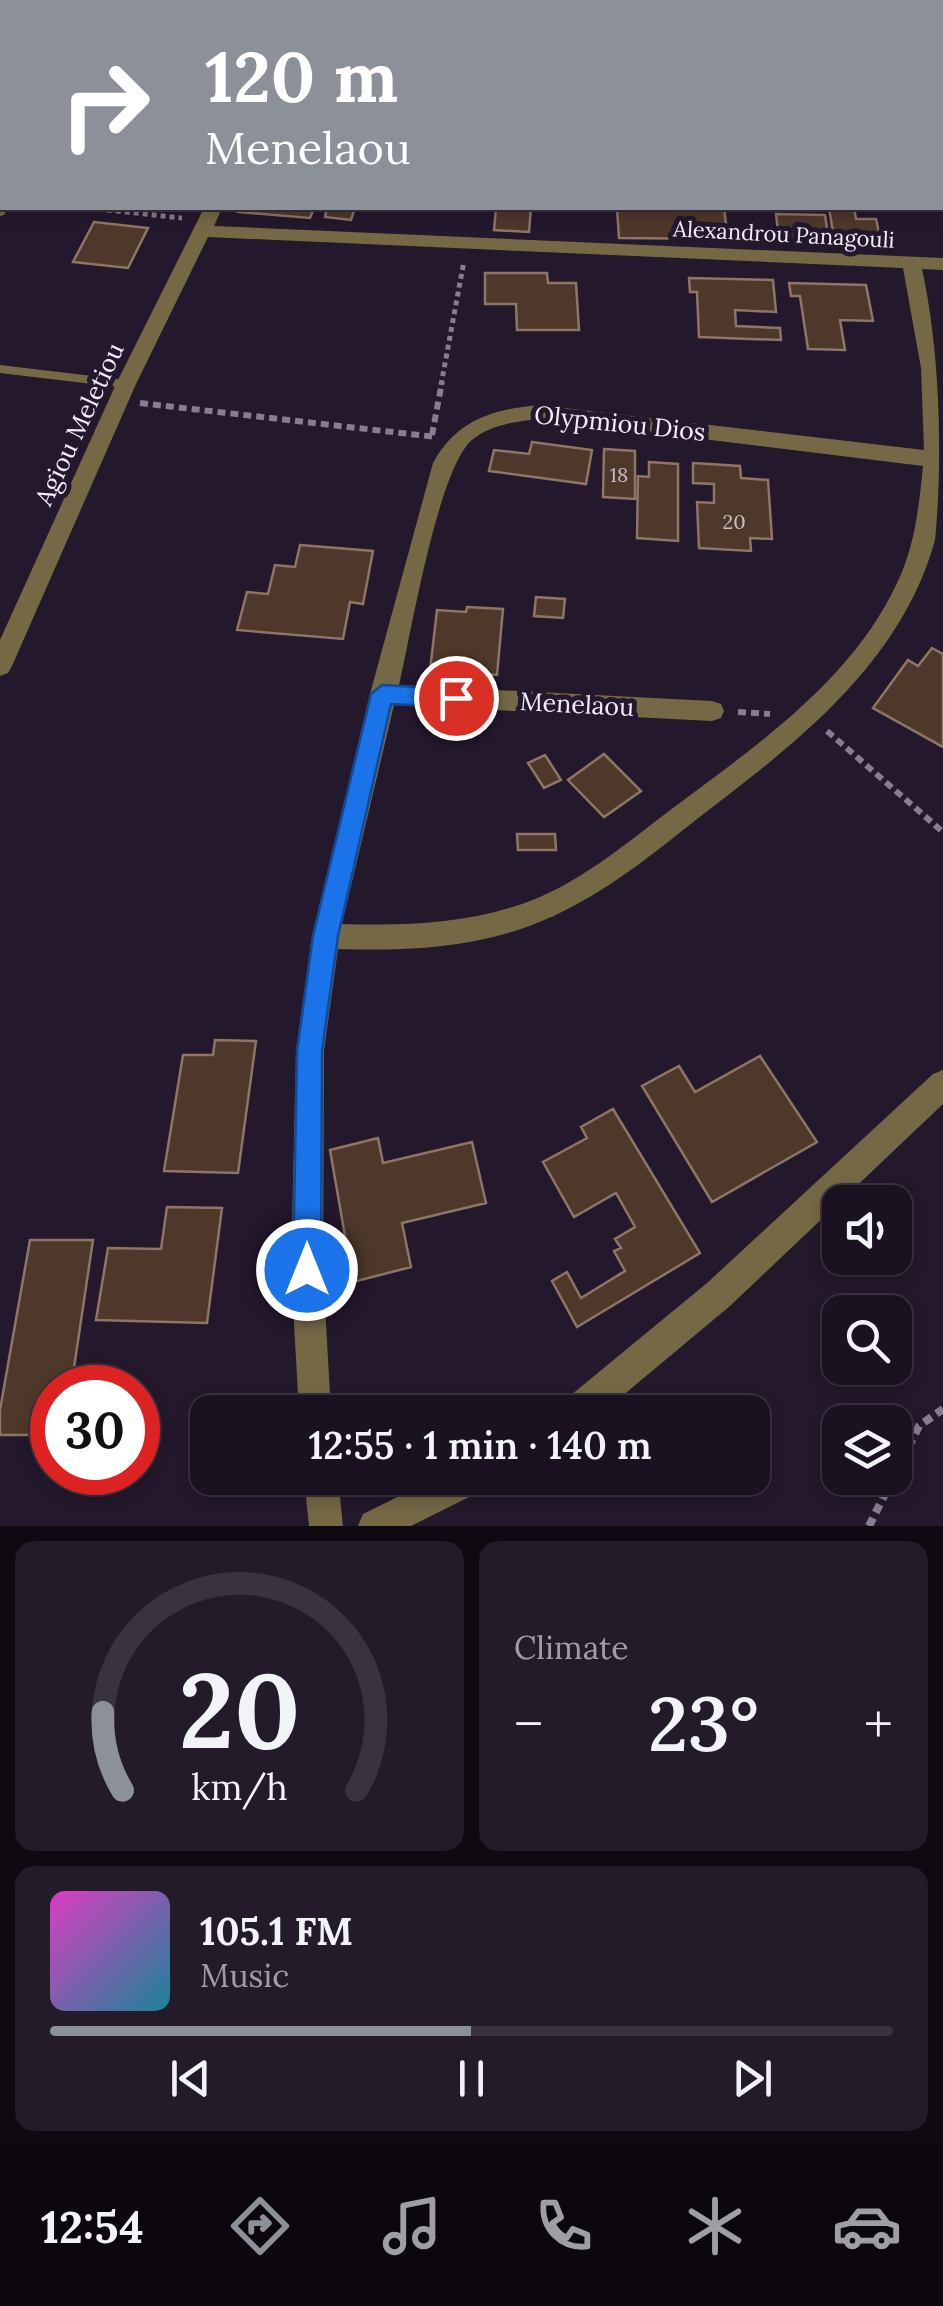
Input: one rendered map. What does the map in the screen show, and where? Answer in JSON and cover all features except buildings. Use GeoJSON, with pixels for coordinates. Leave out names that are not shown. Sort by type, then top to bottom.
{"type":"FeatureCollection","features":[{"type":"Feature","properties":{"kind":"street","name":"Agiou Meletiou"},"geometry":{"type":"LineString","coordinates":[[0,666],[123,392],[212,210]]}},
{"type":"Feature","properties":{"kind":"street","name":"Alexandrou Panagouli"},"geometry":{"type":"LineString","coordinates":[[202,231],[943,264]]}},
{"type":"Feature","properties":{"kind":"street"},"geometry":{"type":"LineString","coordinates":[[326,936],[402,940],[442,936],[520,917],[564,899],[608,872],[810,716],[852,672],[887,622],[909,580],[925,540],[941,460],[938,376],[911,262]]}},
{"type":"Feature","properties":{"kind":"street","name":"Olypmiou Dios"},"geometry":{"type":"LineString","coordinates":[[444,438],[488,421],[538,412],[941,460]]}},
{"type":"Feature","properties":{"kind":"street"},"geometry":{"type":"LineString","coordinates":[[314,1395],[307,1270],[310,1051],[326,936],[444,438]]}},
{"type":"Feature","properties":{"kind":"street","name":"Menelaou"},"geometry":{"type":"LineString","coordinates":[[382,694],[712,711]]}},
{"type":"Feature","properties":{"kind":"street"},"geometry":{"type":"LineString","coordinates":[[600,1395],[636,1368],[755,1262],[943,1084]]}},
{"type":"Feature","properties":{"kind":"street"},"geometry":{"type":"LineString","coordinates":[[323,1495],[326,1526]]}},
{"type":"Feature","properties":{"kind":"street"},"geometry":{"type":"LineString","coordinates":[[376,1526],[437,1495]]}},
{"type":"Feature","properties":{"kind":"lane"},"geometry":{"type":"LineString","coordinates":[[0,369],[123,392]]}},
{"type":"Feature","properties":{"kind":"path"},"geometry":{"type":"LineString","coordinates":[[107,210],[184,218]]}},
{"type":"Feature","properties":{"kind":"path"},"geometry":{"type":"LineString","coordinates":[[123,392],[444,438],[468,243]]}},
{"type":"Feature","properties":{"kind":"path"},"geometry":{"type":"LineString","coordinates":[[712,711],[810,716],[943,832]]}},
{"type":"Feature","properties":{"kind":"path"},"geometry":{"type":"LineString","coordinates":[[912,1440],[919,1426],[943,1409]]}},
{"type":"Feature","properties":{"kind":"path"},"geometry":{"type":"LineString","coordinates":[[869,1526],[884,1495]]}},
{"type":"Feature","properties":{"kind":"route"},"geometry":{"type":"LineString","coordinates":[[307,1270],[310,1051],[326,936],[382,694],[456,698]]}}]}
